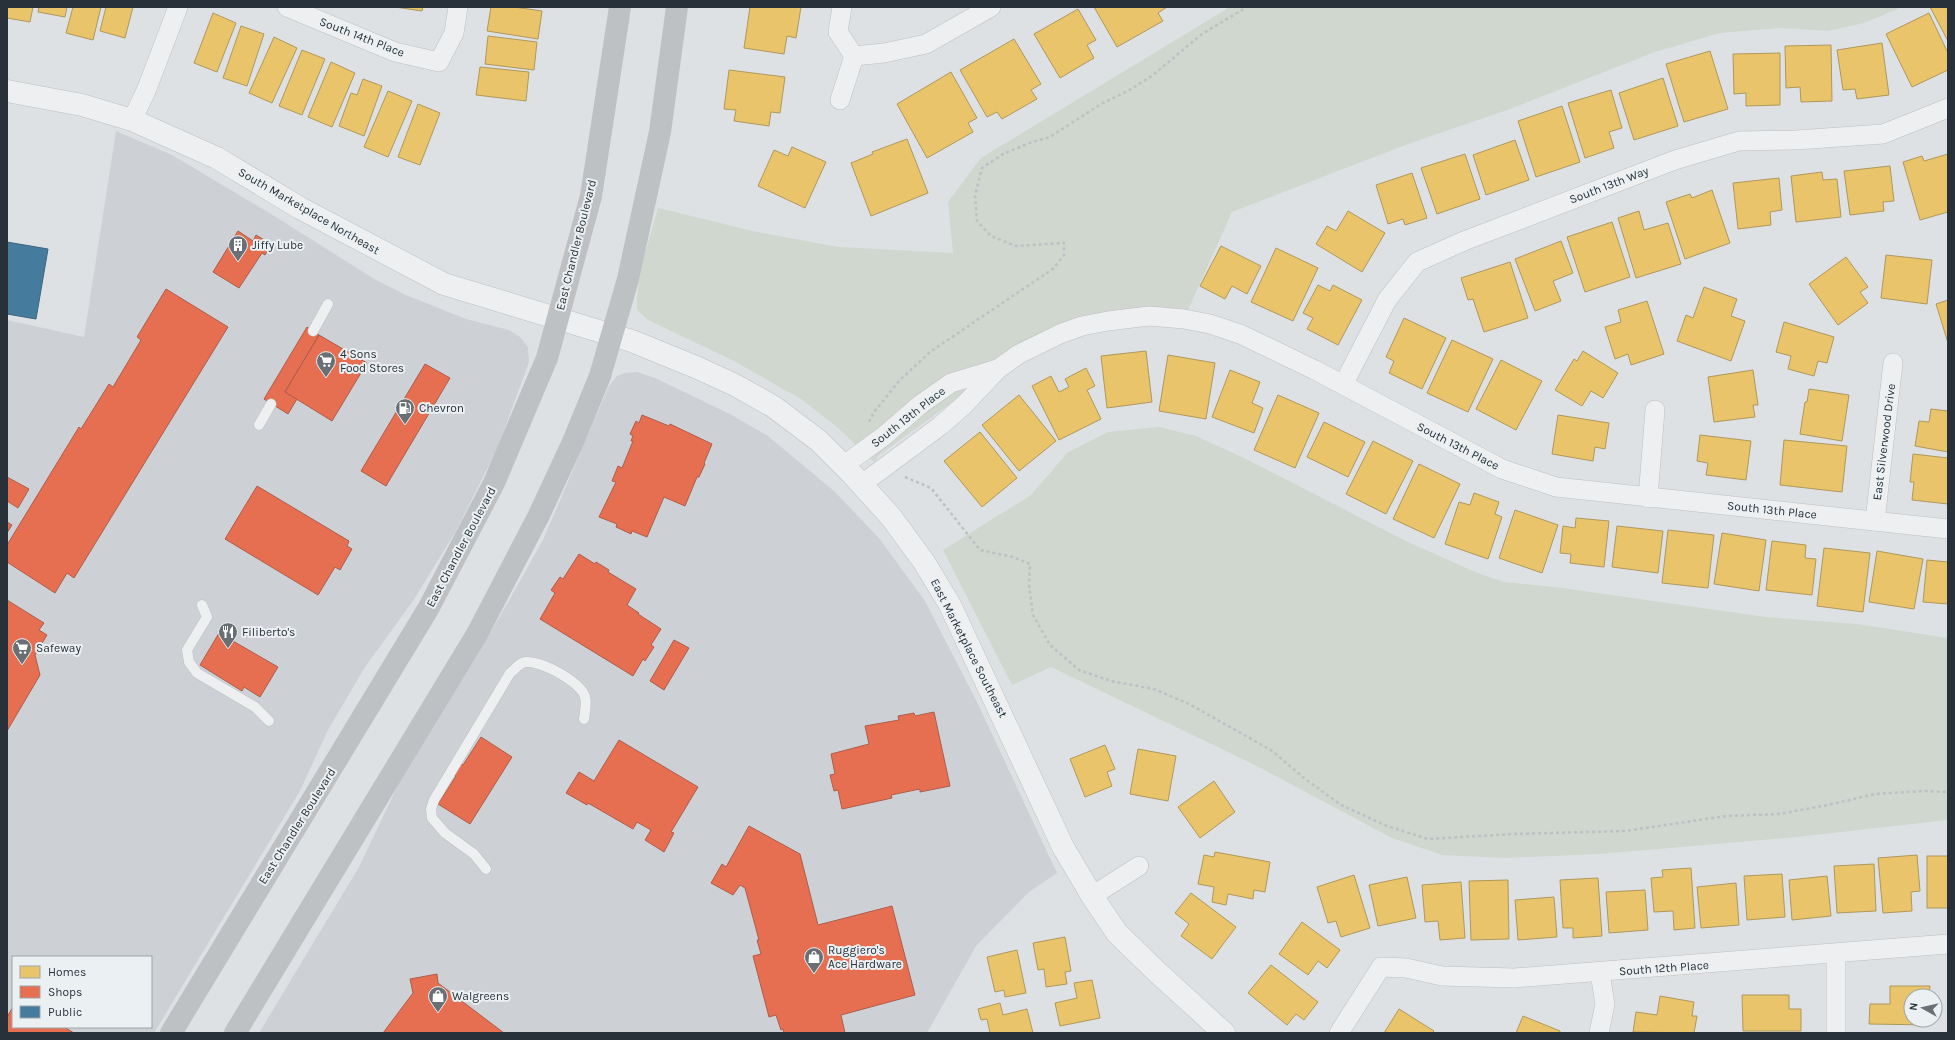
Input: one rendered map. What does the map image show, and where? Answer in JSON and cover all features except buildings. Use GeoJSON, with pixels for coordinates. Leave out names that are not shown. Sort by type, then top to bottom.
{"type":"FeatureCollection","features":[{"type":"Feature","properties":{"kind":"main road","name":"East Chandler Boulevard"},"geometry":{"type":"LineString","coordinates":[[171,1033],[428,609],[494,483],[547,358],[591,196],[620,7]]}},
{"type":"Feature","properties":{"kind":"main road"},"geometry":{"type":"LineString","coordinates":[[235,1033],[478,634],[538,517],[573,442],[600,376],[628,279],[658,139],[677,7]]}},
{"type":"Feature","properties":{"kind":"street"},"geometry":{"type":"LineString","coordinates":[[132,120],[146,91],[178,7]]}},
{"type":"Feature","properties":{"kind":"street","name":"South 14th Place"},"geometry":{"type":"LineString","coordinates":[[287,7],[395,52],[439,62],[454,33],[458,7]]}},
{"type":"Feature","properties":{"kind":"street"},"geometry":{"type":"LineString","coordinates":[[842,7],[838,32],[854,56]]}},
{"type":"Feature","properties":{"kind":"street"},"geometry":{"type":"LineString","coordinates":[[854,56],[884,53],[926,44],[991,7]]}},
{"type":"Feature","properties":{"kind":"street"},"geometry":{"type":"LineString","coordinates":[[840,100],[854,56]]}},
{"type":"Feature","properties":{"kind":"street","name":"South Marketplace Northeast"},"geometry":{"type":"LineString","coordinates":[[7,91],[82,105],[132,120],[217,158],[300,208],[444,284],[612,335]]}},
{"type":"Feature","properties":{"kind":"street","name":"South 13th Way"},"geometry":{"type":"LineString","coordinates":[[1343,385],[1386,300],[1417,262],[1464,241],[1675,160],[1739,141],[1796,140],[1883,134],[1948,108]]}},
{"type":"Feature","properties":{"kind":"street","name":"South 13th Place"},"geometry":{"type":"LineString","coordinates":[[862,484],[964,405],[998,369],[1019,354],[1060,334],[1082,326],[1133,318],[1167,317],[1210,324],[1240,334],[1343,385],[1502,469],[1556,487],[1948,529]]}},
{"type":"Feature","properties":{"kind":"street","name":"East Marketplace Southeast"},"geometry":{"type":"LineString","coordinates":[[612,335],[676,359],[735,385],[774,407],[819,440],[862,484],[891,517],[924,562],[950,605],[1063,847],[1092,896],[1117,932],[1156,971],[1224,1033]]}},
{"type":"Feature","properties":{"kind":"street","name":"East Silverwood Drive"},"geometry":{"type":"LineString","coordinates":[[1875,521],[1893,363]]}},
{"type":"Feature","properties":{"kind":"street","name":"South 13th Place"},"geometry":{"type":"LineString","coordinates":[[844,465],[872,445],[921,404],[951,383],[998,369]]}},
{"type":"Feature","properties":{"kind":"street"},"geometry":{"type":"LineString","coordinates":[[1648,498],[1655,410]]}},
{"type":"Feature","properties":{"kind":"street"},"geometry":{"type":"LineString","coordinates":[[1092,896],[1140,866]]}},
{"type":"Feature","properties":{"kind":"street","name":"South 12th Place"},"geometry":{"type":"LineString","coordinates":[[1338,1033],[1381,967],[1406,968],[1442,976],[1514,978],[1600,973],[1948,944]]}},
{"type":"Feature","properties":{"kind":"street"},"geometry":{"type":"LineString","coordinates":[[1836,954],[1836,1033]]}},
{"type":"Feature","properties":{"kind":"street"},"geometry":{"type":"LineString","coordinates":[[1599,1033],[1605,1004],[1600,973]]}},
{"type":"Feature","properties":{"kind":"lane"},"geometry":{"type":"LineString","coordinates":[[313,331],[328,304]]}},
{"type":"Feature","properties":{"kind":"lane"},"geometry":{"type":"LineString","coordinates":[[259,425],[271,404]]}},
{"type":"Feature","properties":{"kind":"lane"},"geometry":{"type":"LineString","coordinates":[[202,605],[207,618],[187,650],[189,662],[196,673],[255,707],[270,721]]}},
{"type":"Feature","properties":{"kind":"lane"},"geometry":{"type":"LineString","coordinates":[[486,869],[474,854],[445,833],[432,818],[431,809],[434,800],[510,673],[523,663],[537,663],[562,674],[578,686],[585,696],[584,719]]}},
{"type":"Feature","properties":{"kind":"path"},"geometry":{"type":"LineString","coordinates":[[872,445],[863,435],[874,412],[900,380],[930,352],[1054,268],[1064,255],[1064,243],[1016,246],[991,236],[977,221],[975,195],[982,168],[1003,154],[1032,142],[1050,137],[1101,104],[1128,91],[1153,75],[1202,34],[1247,7]]}},
{"type":"Feature","properties":{"kind":"path"},"geometry":{"type":"LineString","coordinates":[[886,466],[931,488],[980,550],[1013,557],[1030,564],[1030,585],[1033,615],[1050,644],[1078,670],[1111,681],[1154,689],[1189,704],[1271,750],[1304,778],[1341,806],[1387,826],[1428,839],[1513,834],[1625,831],[1726,816],[1779,814],[1875,794],[1923,791],[1948,792]]}},
{"type":"Feature","properties":{"kind":"shaded area"},"geometry":{"type":"Polygon","coordinates":[[[1230,7],[1902,7],[1864,23],[1828,31],[1781,28],[1720,33],[1655,52],[1510,109],[1408,144],[1232,212],[1184,319],[1108,321],[998,369],[878,456],[874,462],[838,428],[801,399],[734,361],[648,320],[637,310],[637,297],[641,272],[658,208],[757,232],[839,247],[953,253],[948,202],[981,158],[1230,7]]]}},
{"type":"Feature","properties":{"kind":"shaded area"},"geometry":{"type":"Polygon","coordinates":[[[116,131],[172,155],[271,214],[376,280],[406,295],[466,319],[509,330],[520,337],[528,347],[529,362],[497,449],[456,531],[413,601],[365,667],[328,730],[300,791],[154,1033],[7,1033],[7,320],[84,337],[116,131]]]}},
{"type":"Feature","properties":{"kind":"shaded area"},"geometry":{"type":"Polygon","coordinates":[[[637,372],[655,378],[730,414],[768,436],[834,491],[879,538],[925,601],[978,704],[1057,873],[1029,892],[976,946],[927,1033],[259,1033],[359,867],[398,785],[499,618],[543,540],[609,386],[617,376],[625,373],[637,372]]]}},
{"type":"Feature","properties":{"kind":"shaded area"},"geometry":{"type":"Polygon","coordinates":[[[1159,427],[1196,436],[1244,458],[1406,541],[1475,572],[1504,582],[1555,587],[1766,617],[1857,624],[1948,638],[1948,820],[1797,837],[1600,854],[1505,858],[1442,855],[1392,838],[1255,765],[1051,667],[1012,685],[943,550],[1031,495],[1067,453],[1108,432],[1159,427]]]}},
{"type":"Feature","properties":{"kind":"place","name":"Jiffy Lube"},"geometry":{"type":"Point","coordinates":[238,262]}},
{"type":"Feature","properties":{"kind":"place","name":"4 Sons Food Stores"},"geometry":{"type":"Point","coordinates":[326,378]}},
{"type":"Feature","properties":{"kind":"place","name":"Chevron"},"geometry":{"type":"Point","coordinates":[405,425]}},
{"type":"Feature","properties":{"kind":"place","name":"Filiberto's"},"geometry":{"type":"Point","coordinates":[228,649]}},
{"type":"Feature","properties":{"kind":"place","name":"Safeway"},"geometry":{"type":"Point","coordinates":[22,665]}},
{"type":"Feature","properties":{"kind":"place","name":"Ruggiero's Ace Hardware"},"geometry":{"type":"Point","coordinates":[814,974]}},
{"type":"Feature","properties":{"kind":"place","name":"Walgreens"},"geometry":{"type":"Point","coordinates":[438,1013]}}]}
